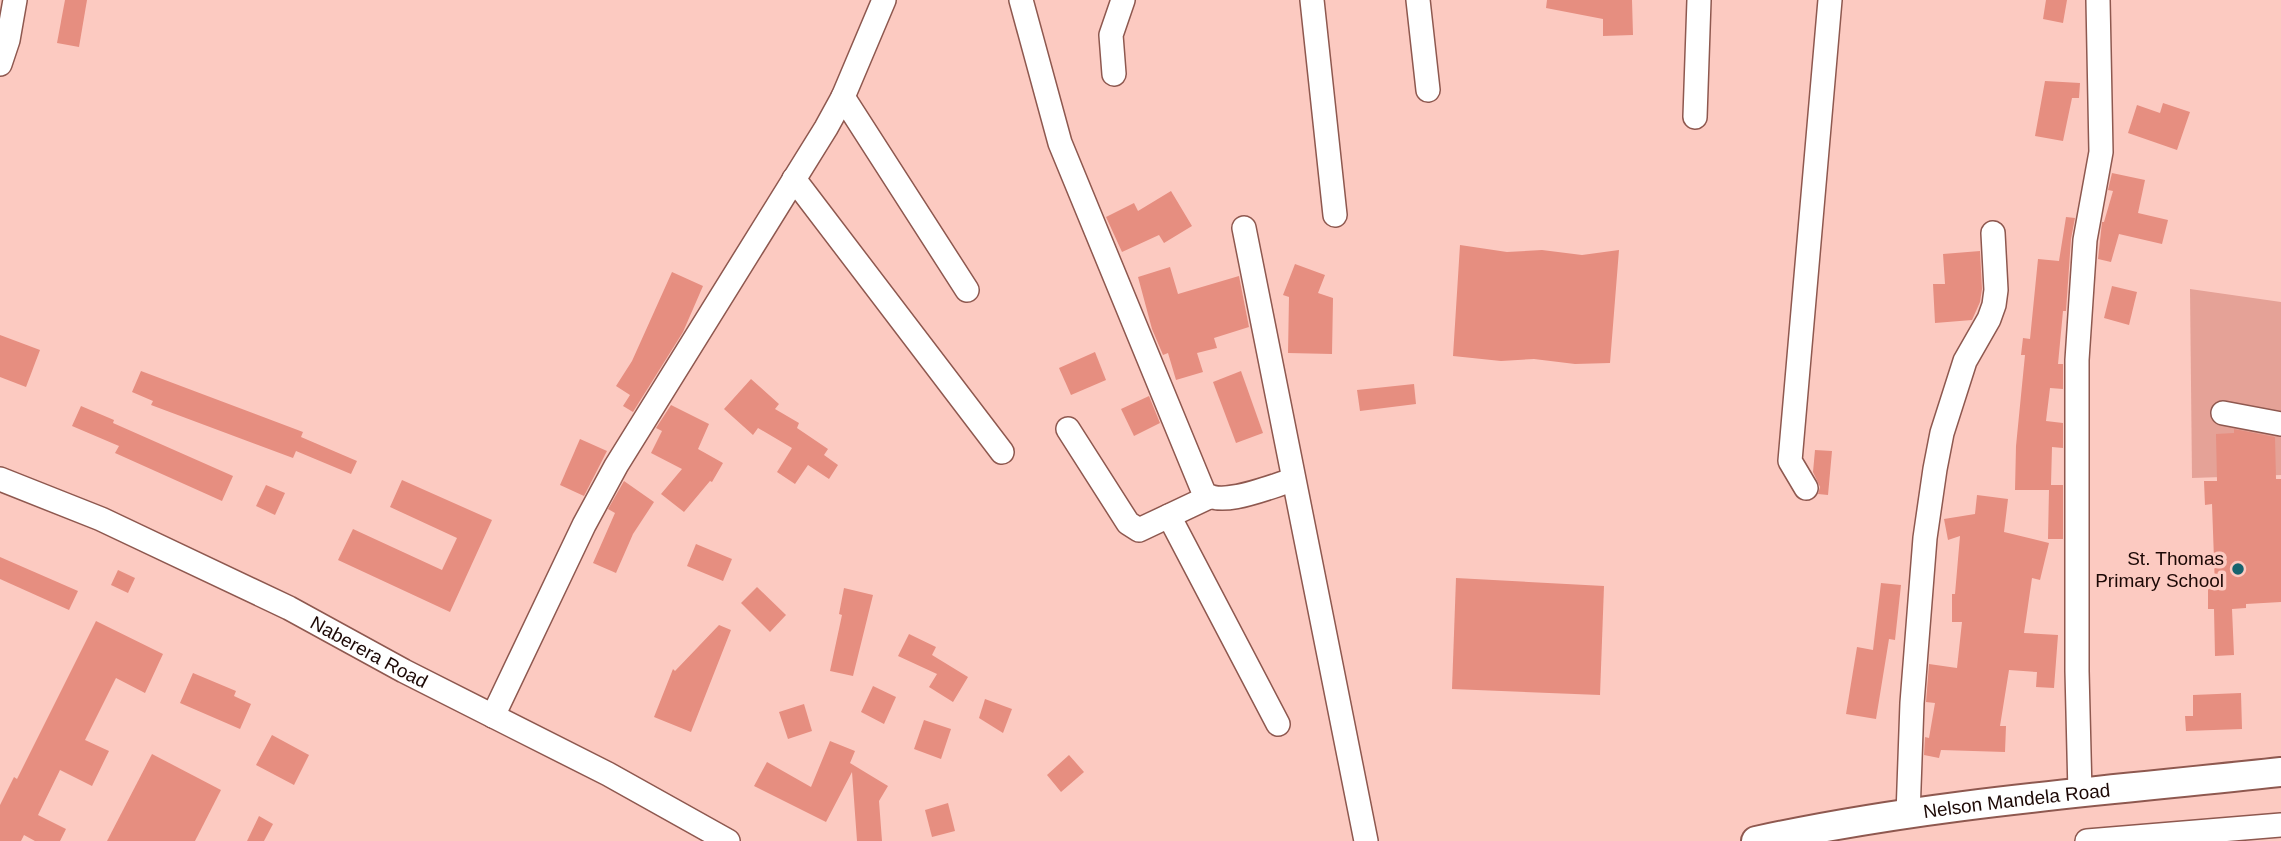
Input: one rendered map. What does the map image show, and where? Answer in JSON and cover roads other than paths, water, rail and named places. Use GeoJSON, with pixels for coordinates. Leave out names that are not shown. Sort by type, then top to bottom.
{"type":"FeatureCollection","features":[{"type":"Feature","properties":{"kind":"main road","name":"Nelson Mandela Road"},"geometry":{"type":"LineString","coordinates":[[1756,841],[1908,815],[2080,793],[2281,772]]}},
{"type":"Feature","properties":{"kind":"street"},"geometry":{"type":"LineString","coordinates":[[0,65],[8,40],[15,0]]}},
{"type":"Feature","properties":{"kind":"street"},"geometry":{"type":"LineString","coordinates":[[493,716],[584,525],[616,466],[843,97],[884,0]]}},
{"type":"Feature","properties":{"kind":"street"},"geometry":{"type":"LineString","coordinates":[[1021,0],[1060,143],[1200,485],[1209,497]]}},
{"type":"Feature","properties":{"kind":"street"},"geometry":{"type":"LineString","coordinates":[[1114,74],[1111,34],[1123,0]]}},
{"type":"Feature","properties":{"kind":"street"},"geometry":{"type":"LineString","coordinates":[[1312,0],[1335,215]]}},
{"type":"Feature","properties":{"kind":"street"},"geometry":{"type":"LineString","coordinates":[[1418,0],[1428,90]]}},
{"type":"Feature","properties":{"kind":"street"},"geometry":{"type":"LineString","coordinates":[[1695,117],[1699,0]]}},
{"type":"Feature","properties":{"kind":"street"},"geometry":{"type":"LineString","coordinates":[[1806,488],[1790,461],[1830,0]]}},
{"type":"Feature","properties":{"kind":"street"},"geometry":{"type":"LineString","coordinates":[[2080,793],[2077,671],[2077,360],[2085,240],[2101,152],[2098,0]]}},
{"type":"Feature","properties":{"kind":"street"},"geometry":{"type":"LineString","coordinates":[[843,97],[967,290]]}},
{"type":"Feature","properties":{"kind":"street"},"geometry":{"type":"LineString","coordinates":[[794,179],[1002,452]]}},
{"type":"Feature","properties":{"kind":"street"},"geometry":{"type":"LineString","coordinates":[[1244,228],[1366,841]]}},
{"type":"Feature","properties":{"kind":"street"},"geometry":{"type":"LineString","coordinates":[[1908,815],[1912,703],[1926,538],[1935,469],[1942,433],[1965,361],[1994,305],[1996,282],[1993,233]]}},
{"type":"Feature","properties":{"kind":"street"},"geometry":{"type":"LineString","coordinates":[[2223,413],[2281,424]]}},
{"type":"Feature","properties":{"kind":"street"},"geometry":{"type":"LineString","coordinates":[[1068,429],[1128,523],[1139,530],[1209,497],[1226,499],[1293,480]]}},
{"type":"Feature","properties":{"kind":"street","name":"Naberera Road"},"geometry":{"type":"LineString","coordinates":[[0,479],[101,519],[289,608],[608,774],[729,841]]}},
{"type":"Feature","properties":{"kind":"street"},"geometry":{"type":"LineString","coordinates":[[1169,516],[1278,724]]}},
{"type":"Feature","properties":{"kind":"street"},"geometry":{"type":"LineString","coordinates":[[2087,841],[2281,825]]}},
{"type":"Feature","properties":{"kind":"place","name":"St. Thomas Primary School"},"geometry":{"type":"Point","coordinates":[2238,569]}}]}
